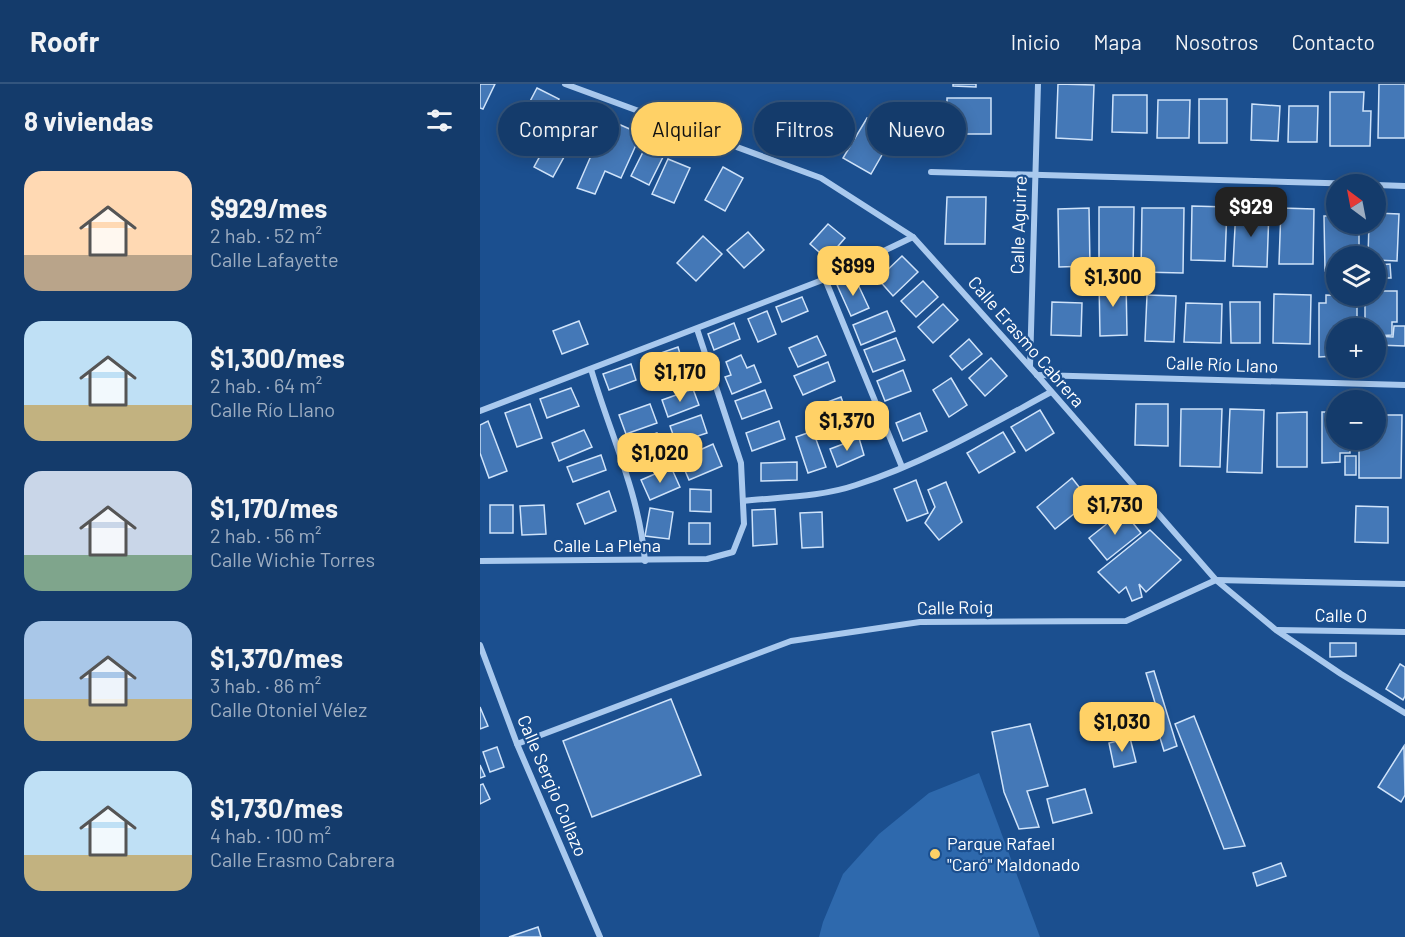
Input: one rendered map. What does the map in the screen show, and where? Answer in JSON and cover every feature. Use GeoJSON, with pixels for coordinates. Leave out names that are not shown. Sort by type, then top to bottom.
{"type":"FeatureCollection","features":[{"type":"Feature","properties":{"kind":"street","name":"Calle Erasmo Cabrera"},"geometry":{"type":"LineString","coordinates":[[565,84],[821,178],[914,237],[1216,580],[1276,630],[1341,674],[1405,713]]}},
{"type":"Feature","properties":{"kind":"street","name":"Calle Aguirre"},"geometry":{"type":"LineString","coordinates":[[1030,367],[1038,84]]}},
{"type":"Feature","properties":{"kind":"street"},"geometry":{"type":"LineString","coordinates":[[931,172],[1326,183]]}},
{"type":"Feature","properties":{"kind":"street"},"geometry":{"type":"LineString","coordinates":[[1386,185],[1405,186]]}},
{"type":"Feature","properties":{"kind":"street"},"geometry":{"type":"LineString","coordinates":[[480,411],[825,279],[914,237]]}},
{"type":"Feature","properties":{"kind":"street"},"geometry":{"type":"LineString","coordinates":[[825,279],[902,466]]}},
{"type":"Feature","properties":{"kind":"street"},"geometry":{"type":"LineString","coordinates":[[697,329],[741,463],[743,501],[808,495],[855,486],[963,440],[1051,392]]}},
{"type":"Feature","properties":{"kind":"street"},"geometry":{"type":"LineString","coordinates":[[591,369],[629,477],[643,538],[645,561]]}},
{"type":"Feature","properties":{"kind":"street","name":"Calle Río Llano"},"geometry":{"type":"LineString","coordinates":[[1037,375],[1405,385]]}},
{"type":"Feature","properties":{"kind":"street","name":"Calle La Plena"},"geometry":{"type":"LineString","coordinates":[[480,561],[707,559],[734,552],[744,524],[743,501]]}},
{"type":"Feature","properties":{"kind":"street","name":"Calle Roig"},"geometry":{"type":"LineString","coordinates":[[517,744],[791,641],[920,622],[1126,621],[1216,580],[1405,584]]}},
{"type":"Feature","properties":{"kind":"street","name":"Calle O"},"geometry":{"type":"LineString","coordinates":[[1276,630],[1405,632]]}},
{"type":"Feature","properties":{"kind":"street","name":"Calle Sergio Collazo"},"geometry":{"type":"LineString","coordinates":[[480,645],[517,744],[600,937]]}},
{"type":"Feature","properties":{"kind":"shaded area","name":"Parque Rafael \"Caró\" Maldonado"},"geometry":{"type":"Polygon","coordinates":[[[979,773],[1040,937],[819,937],[843,874],[879,834],[929,793],[979,773]]]}},
{"type":"Feature","properties":{"kind":"building"},"geometry":{"type":"Polygon","coordinates":[[[480,84],[495,84],[483,109],[480,108],[480,84]]]}},
{"type":"Feature","properties":{"kind":"building"},"geometry":{"type":"Polygon","coordinates":[[[953,84],[976,84],[976,87],[953,86],[953,84]]]}},
{"type":"Feature","properties":{"kind":"building"},"geometry":{"type":"Polygon","coordinates":[[[1058,84],[1094,85],[1092,140],[1056,138],[1058,84]]]}},
{"type":"Feature","properties":{"kind":"building"},"geometry":{"type":"Polygon","coordinates":[[[1379,84],[1405,84],[1405,138],[1378,138],[1379,84]]]}},
{"type":"Feature","properties":{"kind":"building"},"geometry":{"type":"Polygon","coordinates":[[[537,88],[559,99],[557,102],[530,102],[537,88]]]}},
{"type":"Feature","properties":{"kind":"building"},"geometry":{"type":"Polygon","coordinates":[[[1330,92],[1364,92],[1363,111],[1371,111],[1370,146],[1330,146],[1330,92]]]}},
{"type":"Feature","properties":{"kind":"building"},"geometry":{"type":"Polygon","coordinates":[[[1113,95],[1147,95],[1147,133],[1112,132],[1113,95]]]}},
{"type":"Feature","properties":{"kind":"building"},"geometry":{"type":"Polygon","coordinates":[[[947,98],[991,98],[991,134],[966,134],[966,102],[947,102],[947,98]]]}},
{"type":"Feature","properties":{"kind":"building"},"geometry":{"type":"Polygon","coordinates":[[[1199,99],[1227,99],[1227,143],[1199,143],[1199,99]]]}},
{"type":"Feature","properties":{"kind":"building"},"geometry":{"type":"Polygon","coordinates":[[[1158,100],[1190,100],[1189,138],[1157,138],[1158,100]]]}},
{"type":"Feature","properties":{"kind":"building"},"geometry":{"type":"Polygon","coordinates":[[[1252,104],[1280,106],[1278,141],[1251,140],[1252,104]]]}},
{"type":"Feature","properties":{"kind":"building"},"geometry":{"type":"Polygon","coordinates":[[[1289,106],[1318,106],[1317,142],[1288,142],[1289,106]]]}},
{"type":"Feature","properties":{"kind":"building"},"geometry":{"type":"Polygon","coordinates":[[[867,118],[867,156],[881,156],[871,174],[843,158],[855,156],[855,138],[867,118]]]}},
{"type":"Feature","properties":{"kind":"building"},"geometry":{"type":"Polygon","coordinates":[[[619,124],[631,130],[631,156],[621,178],[605,171],[595,194],[577,188],[591,156],[619,156],[619,124]]]}},
{"type":"Feature","properties":{"kind":"building"},"geometry":{"type":"Polygon","coordinates":[[[540,156],[565,156],[553,177],[534,167],[540,156]]]}},
{"type":"Feature","properties":{"kind":"building"},"geometry":{"type":"Polygon","coordinates":[[[641,156],[664,156],[649,185],[631,176],[641,156]]]}},
{"type":"Feature","properties":{"kind":"building"},"geometry":{"type":"Polygon","coordinates":[[[668,159],[690,168],[674,203],[652,194],[668,159]]]}},
{"type":"Feature","properties":{"kind":"building"},"geometry":{"type":"Polygon","coordinates":[[[723,167],[743,178],[725,211],[705,200],[723,167]]]}},
{"type":"Feature","properties":{"kind":"building"},"geometry":{"type":"Polygon","coordinates":[[[947,197],[986,197],[985,244],[945,244],[947,197]]]}},
{"type":"Feature","properties":{"kind":"building"},"geometry":{"type":"Polygon","coordinates":[[[1192,206],[1227,207],[1225,261],[1191,260],[1192,206]]]}},
{"type":"Feature","properties":{"kind":"building"},"geometry":{"type":"Polygon","coordinates":[[[1099,207],[1134,207],[1133,271],[1099,270],[1099,207]]]}},
{"type":"Feature","properties":{"kind":"building"},"geometry":{"type":"Polygon","coordinates":[[[1089,208],[1090,266],[1059,267],[1058,209],[1089,208]]]}},
{"type":"Feature","properties":{"kind":"building"},"geometry":{"type":"Polygon","coordinates":[[[1142,208],[1184,208],[1183,273],[1141,272],[1142,208]]]}},
{"type":"Feature","properties":{"kind":"building"},"geometry":{"type":"Polygon","coordinates":[[[1236,208],[1269,210],[1267,267],[1233,266],[1236,208]]]}},
{"type":"Feature","properties":{"kind":"building"},"geometry":{"type":"Polygon","coordinates":[[[1281,208],[1314,209],[1313,264],[1279,264],[1281,208]]]}},
{"type":"Feature","properties":{"kind":"building"},"geometry":{"type":"Polygon","coordinates":[[[1386,213],[1399,214],[1397,261],[1386,260],[1386,246],[1368,246],[1369,234],[1386,234],[1386,213]]]}},
{"type":"Feature","properties":{"kind":"building"},"geometry":{"type":"Polygon","coordinates":[[[1324,216],[1326,216],[1326,234],[1359,234],[1359,246],[1326,246],[1325,271],[1324,216]]]}},
{"type":"Feature","properties":{"kind":"building"},"geometry":{"type":"Polygon","coordinates":[[[828,224],[845,238],[827,259],[810,244],[828,224]]]}},
{"type":"Feature","properties":{"kind":"building"},"geometry":{"type":"Polygon","coordinates":[[[748,232],[764,250],[744,268],[727,250],[748,232]]]}},
{"type":"Feature","properties":{"kind":"building"},"geometry":{"type":"Polygon","coordinates":[[[703,236],[722,254],[696,281],[677,263],[703,236]]]}},
{"type":"Feature","properties":{"kind":"building"},"geometry":{"type":"Polygon","coordinates":[[[902,256],[918,272],[893,296],[878,279],[902,256]]]}},
{"type":"Feature","properties":{"kind":"building"},"geometry":{"type":"Polygon","coordinates":[[[1386,264],[1390,264],[1391,278],[1386,278],[1386,264]]]}},
{"type":"Feature","properties":{"kind":"building"},"geometry":{"type":"Polygon","coordinates":[[[855,278],[869,308],[851,316],[837,285],[855,278]]]}},
{"type":"Feature","properties":{"kind":"building"},"geometry":{"type":"Polygon","coordinates":[[[1126,279],[1127,335],[1100,336],[1099,280],[1126,279]]]}},
{"type":"Feature","properties":{"kind":"building"},"geometry":{"type":"Polygon","coordinates":[[[923,281],[938,297],[916,317],[901,301],[923,281]]]}},
{"type":"Feature","properties":{"kind":"building"},"geometry":{"type":"Polygon","coordinates":[[[1386,291],[1397,291],[1397,322],[1392,322],[1392,335],[1386,335],[1386,318],[1365,318],[1365,306],[1386,306],[1386,291]]]}},
{"type":"Feature","properties":{"kind":"building"},"geometry":{"type":"Polygon","coordinates":[[[1274,294],[1311,295],[1310,344],[1273,343],[1274,294]]]}},
{"type":"Feature","properties":{"kind":"building"},"geometry":{"type":"Polygon","coordinates":[[[1147,295],[1176,296],[1174,342],[1145,341],[1147,295]]]}},
{"type":"Feature","properties":{"kind":"building"},"geometry":{"type":"Polygon","coordinates":[[[802,297],[808,311],[782,322],[776,307],[802,297]]]}},
{"type":"Feature","properties":{"kind":"building"},"geometry":{"type":"Polygon","coordinates":[[[1052,302],[1082,303],[1081,336],[1051,335],[1052,302]]]}},
{"type":"Feature","properties":{"kind":"building"},"geometry":{"type":"Polygon","coordinates":[[[1230,302],[1260,302],[1260,343],[1231,343],[1230,302]]]}},
{"type":"Feature","properties":{"kind":"building"},"geometry":{"type":"Polygon","coordinates":[[[1186,303],[1222,304],[1221,343],[1184,342],[1186,303]]]}},
{"type":"Feature","properties":{"kind":"building"},"geometry":{"type":"Polygon","coordinates":[[[1319,303],[1326,303],[1326,306],[1357,306],[1357,318],[1326,318],[1326,357],[1319,357],[1319,303]]]}},
{"type":"Feature","properties":{"kind":"building"},"geometry":{"type":"Polygon","coordinates":[[[943,304],[958,320],[933,343],[918,327],[943,304]]]}},
{"type":"Feature","properties":{"kind":"building"},"geometry":{"type":"Polygon","coordinates":[[[767,311],[776,334],[758,342],[748,319],[767,311]]]}},
{"type":"Feature","properties":{"kind":"building"},"geometry":{"type":"Polygon","coordinates":[[[887,311],[895,331],[861,345],[853,325],[887,311]]]}},
{"type":"Feature","properties":{"kind":"building"},"geometry":{"type":"Polygon","coordinates":[[[579,321],[588,344],[562,354],[553,331],[579,321]]]}},
{"type":"Feature","properties":{"kind":"building"},"geometry":{"type":"Polygon","coordinates":[[[734,323],[740,339],[714,350],[708,334],[734,323]]]}},
{"type":"Feature","properties":{"kind":"building"},"geometry":{"type":"Polygon","coordinates":[[[1394,326],[1405,326],[1405,346],[1386,345],[1386,337],[1393,337],[1394,326]]]}},
{"type":"Feature","properties":{"kind":"building"},"geometry":{"type":"Polygon","coordinates":[[[817,336],[826,355],[798,367],[789,348],[817,336]]]}},
{"type":"Feature","properties":{"kind":"building"},"geometry":{"type":"Polygon","coordinates":[[[896,338],[905,360],[873,372],[864,350],[896,338]]]}},
{"type":"Feature","properties":{"kind":"building"},"geometry":{"type":"Polygon","coordinates":[[[969,339],[982,354],[962,370],[950,356],[969,339]]]}},
{"type":"Feature","properties":{"kind":"building"},"geometry":{"type":"Polygon","coordinates":[[[678,347],[686,374],[650,387],[641,360],[678,347]]]}},
{"type":"Feature","properties":{"kind":"building"},"geometry":{"type":"Polygon","coordinates":[[[741,355],[747,368],[754,365],[761,382],[732,394],[725,377],[731,375],[726,362],[741,355]]]}},
{"type":"Feature","properties":{"kind":"building"},"geometry":{"type":"Polygon","coordinates":[[[991,358],[1007,376],[985,396],[969,378],[991,358]]]}},
{"type":"Feature","properties":{"kind":"building"},"geometry":{"type":"Polygon","coordinates":[[[828,362],[835,381],[803,395],[794,376],[828,362]]]}},
{"type":"Feature","properties":{"kind":"building"},"geometry":{"type":"Polygon","coordinates":[[[631,364],[636,380],[609,390],[603,374],[631,364]]]}},
{"type":"Feature","properties":{"kind":"building"},"geometry":{"type":"Polygon","coordinates":[[[903,370],[911,391],[885,401],[877,381],[903,370]]]}},
{"type":"Feature","properties":{"kind":"building"},"geometry":{"type":"Polygon","coordinates":[[[951,378],[967,405],[949,417],[933,390],[951,378]]]}},
{"type":"Feature","properties":{"kind":"building"},"geometry":{"type":"Polygon","coordinates":[[[571,388],[579,406],[547,418],[540,399],[571,388]]]}},
{"type":"Feature","properties":{"kind":"building"},"geometry":{"type":"Polygon","coordinates":[[[693,389],[699,405],[668,417],[662,400],[693,389]]]}},
{"type":"Feature","properties":{"kind":"building"},"geometry":{"type":"Polygon","coordinates":[[[765,390],[772,408],[742,419],[735,401],[765,390]]]}},
{"type":"Feature","properties":{"kind":"building"},"geometry":{"type":"Polygon","coordinates":[[[841,397],[847,414],[816,426],[809,409],[841,397]]]}},
{"type":"Feature","properties":{"kind":"building"},"geometry":{"type":"Polygon","coordinates":[[[530,404],[542,438],[517,447],[505,413],[530,404]]]}},
{"type":"Feature","properties":{"kind":"building"},"geometry":{"type":"Polygon","coordinates":[[[650,404],[657,423],[626,434],[619,415],[650,404]]]}},
{"type":"Feature","properties":{"kind":"building"},"geometry":{"type":"Polygon","coordinates":[[[1136,404],[1168,404],[1168,446],[1135,445],[1136,404]]]}},
{"type":"Feature","properties":{"kind":"building"},"geometry":{"type":"Polygon","coordinates":[[[1181,409],[1222,409],[1220,467],[1180,466],[1181,409]]]}},
{"type":"Feature","properties":{"kind":"building"},"geometry":{"type":"Polygon","coordinates":[[[1230,409],[1264,410],[1262,473],[1227,472],[1230,409]]]}},
{"type":"Feature","properties":{"kind":"building"},"geometry":{"type":"Polygon","coordinates":[[[1040,410],[1054,433],[1026,451],[1011,427],[1040,410]]]}},
{"type":"Feature","properties":{"kind":"building"},"geometry":{"type":"Polygon","coordinates":[[[1307,412],[1307,467],[1277,467],[1277,413],[1307,412]]]}},
{"type":"Feature","properties":{"kind":"building"},"geometry":{"type":"Polygon","coordinates":[[[1322,412],[1326,412],[1326,450],[1350,450],[1350,453],[1340,453],[1340,462],[1322,463],[1322,412]]]}},
{"type":"Feature","properties":{"kind":"building"},"geometry":{"type":"Polygon","coordinates":[[[920,413],[927,431],[903,441],[896,423],[920,413]]]}},
{"type":"Feature","properties":{"kind":"building"},"geometry":{"type":"Polygon","coordinates":[[[701,415],[707,433],[676,443],[670,426],[701,415]]]}},
{"type":"Feature","properties":{"kind":"building"},"geometry":{"type":"Polygon","coordinates":[[[1386,415],[1402,415],[1401,478],[1359,478],[1359,450],[1386,450],[1386,415]]]}},
{"type":"Feature","properties":{"kind":"building"},"geometry":{"type":"Polygon","coordinates":[[[488,421],[507,471],[489,478],[480,453],[480,425],[488,421]]]}},
{"type":"Feature","properties":{"kind":"building"},"geometry":{"type":"Polygon","coordinates":[[[779,421],[785,439],[752,451],[746,433],[779,421]]]}},
{"type":"Feature","properties":{"kind":"building"},"geometry":{"type":"Polygon","coordinates":[[[584,430],[592,447],[559,461],[552,443],[584,430]]]}},
{"type":"Feature","properties":{"kind":"building"},"geometry":{"type":"Polygon","coordinates":[[[813,431],[826,467],[808,473],[796,437],[813,431]]]}},
{"type":"Feature","properties":{"kind":"building"},"geometry":{"type":"Polygon","coordinates":[[[1003,432],[1015,452],[979,473],[967,453],[1003,432]]]}},
{"type":"Feature","properties":{"kind":"building"},"geometry":{"type":"Polygon","coordinates":[[[657,433],[662,446],[635,456],[630,442],[657,433]]]}},
{"type":"Feature","properties":{"kind":"building"},"geometry":{"type":"Polygon","coordinates":[[[859,438],[864,455],[837,467],[830,449],[859,438]]]}},
{"type":"Feature","properties":{"kind":"building"},"geometry":{"type":"Polygon","coordinates":[[[713,444],[722,466],[689,480],[680,459],[713,444]]]}},
{"type":"Feature","properties":{"kind":"building"},"geometry":{"type":"Polygon","coordinates":[[[601,455],[606,470],[573,482],[567,467],[601,455]]]}},
{"type":"Feature","properties":{"kind":"building"},"geometry":{"type":"Polygon","coordinates":[[[1345,456],[1356,456],[1356,475],[1345,475],[1345,456]]]}},
{"type":"Feature","properties":{"kind":"building"},"geometry":{"type":"Polygon","coordinates":[[[797,462],[797,480],[761,481],[761,463],[797,462]]]}},
{"type":"Feature","properties":{"kind":"building"},"geometry":{"type":"Polygon","coordinates":[[[671,467],[680,487],[650,500],[641,480],[671,467]]]}},
{"type":"Feature","properties":{"kind":"building"},"geometry":{"type":"Polygon","coordinates":[[[1072,478],[1090,501],[1055,529],[1037,507],[1072,478]]]}},
{"type":"Feature","properties":{"kind":"building"},"geometry":{"type":"Polygon","coordinates":[[[916,480],[928,513],[907,521],[894,489],[916,480]]]}},
{"type":"Feature","properties":{"kind":"building"},"geometry":{"type":"Polygon","coordinates":[[[946,482],[962,522],[939,540],[925,523],[935,507],[928,490],[946,482]]]}},
{"type":"Feature","properties":{"kind":"building"},"geometry":{"type":"Polygon","coordinates":[[[690,489],[711,490],[711,512],[690,511],[690,489]]]}},
{"type":"Feature","properties":{"kind":"building"},"geometry":{"type":"Polygon","coordinates":[[[609,491],[616,511],[585,524],[577,504],[609,491]]]}},
{"type":"Feature","properties":{"kind":"building"},"geometry":{"type":"Polygon","coordinates":[[[490,505],[513,505],[513,533],[490,533],[490,505]]]}},
{"type":"Feature","properties":{"kind":"building"},"geometry":{"type":"Polygon","coordinates":[[[544,505],[546,534],[522,535],[520,506],[544,505]]]}},
{"type":"Feature","properties":{"kind":"building"},"geometry":{"type":"Polygon","coordinates":[[[1356,506],[1388,507],[1388,543],[1355,542],[1356,506]]]}},
{"type":"Feature","properties":{"kind":"building"},"geometry":{"type":"Polygon","coordinates":[[[650,508],[673,512],[669,539],[645,536],[650,508]]]}},
{"type":"Feature","properties":{"kind":"building"},"geometry":{"type":"Polygon","coordinates":[[[775,509],[777,544],[753,546],[752,510],[775,509]]]}},
{"type":"Feature","properties":{"kind":"building"},"geometry":{"type":"Polygon","coordinates":[[[1123,511],[1141,533],[1107,560],[1089,538],[1123,511]]]}},
{"type":"Feature","properties":{"kind":"building"},"geometry":{"type":"Polygon","coordinates":[[[822,512],[823,547],[802,548],[800,513],[822,512]]]}},
{"type":"Feature","properties":{"kind":"building"},"geometry":{"type":"Polygon","coordinates":[[[689,523],[710,523],[710,544],[689,544],[689,523]]]}},
{"type":"Feature","properties":{"kind":"building"},"geometry":{"type":"Polygon","coordinates":[[[1150,530],[1181,560],[1146,592],[1139,584],[1142,597],[1132,601],[1126,587],[1119,593],[1098,572],[1150,530]]]}},
{"type":"Feature","properties":{"kind":"building"},"geometry":{"type":"Polygon","coordinates":[[[1330,643],[1356,643],[1356,656],[1330,657],[1330,643]]]}},
{"type":"Feature","properties":{"kind":"building"},"geometry":{"type":"Polygon","coordinates":[[[1400,664],[1405,667],[1403,700],[1386,689],[1400,664]]]}},
{"type":"Feature","properties":{"kind":"building"},"geometry":{"type":"Polygon","coordinates":[[[1154,671],[1177,746],[1164,751],[1151,708],[1156,706],[1146,673],[1154,671]]]}},
{"type":"Feature","properties":{"kind":"building"},"geometry":{"type":"Polygon","coordinates":[[[671,699],[701,775],[592,817],[563,741],[671,699]]]}},
{"type":"Feature","properties":{"kind":"building"},"geometry":{"type":"Polygon","coordinates":[[[480,707],[488,726],[480,729],[480,707]]]}},
{"type":"Feature","properties":{"kind":"building"},"geometry":{"type":"Polygon","coordinates":[[[1194,716],[1245,846],[1224,849],[1175,724],[1194,716]]]}},
{"type":"Feature","properties":{"kind":"building"},"geometry":{"type":"Polygon","coordinates":[[[1030,724],[1048,786],[1027,791],[1039,827],[1019,829],[1004,792],[992,732],[1030,724]]]}},
{"type":"Feature","properties":{"kind":"building"},"geometry":{"type":"Polygon","coordinates":[[[1130,738],[1136,762],[1114,767],[1109,743],[1130,738]]]}},
{"type":"Feature","properties":{"kind":"building"},"geometry":{"type":"Polygon","coordinates":[[[1404,746],[1405,795],[1401,802],[1378,787],[1404,746]]]}},
{"type":"Feature","properties":{"kind":"building"},"geometry":{"type":"Polygon","coordinates":[[[497,747],[504,767],[490,772],[483,752],[497,747]]]}},
{"type":"Feature","properties":{"kind":"building"},"geometry":{"type":"Polygon","coordinates":[[[480,765],[485,776],[480,778],[480,765]]]}},
{"type":"Feature","properties":{"kind":"building"},"geometry":{"type":"Polygon","coordinates":[[[483,784],[490,799],[480,804],[480,785],[483,784]]]}},
{"type":"Feature","properties":{"kind":"building"},"geometry":{"type":"Polygon","coordinates":[[[1085,789],[1092,813],[1053,823],[1047,799],[1085,789]]]}},
{"type":"Feature","properties":{"kind":"building"},"geometry":{"type":"Polygon","coordinates":[[[1281,863],[1286,876],[1257,886],[1253,873],[1281,863]]]}},
{"type":"Feature","properties":{"kind":"building"},"geometry":{"type":"Polygon","coordinates":[[[538,927],[541,937],[509,937],[538,927]]]}},
{"type":"Feature","properties":{"kind":"place","name":"Parque Rafael \"Caró\" Maldonado"},"geometry":{"type":"Point","coordinates":[935,854]}}]}
